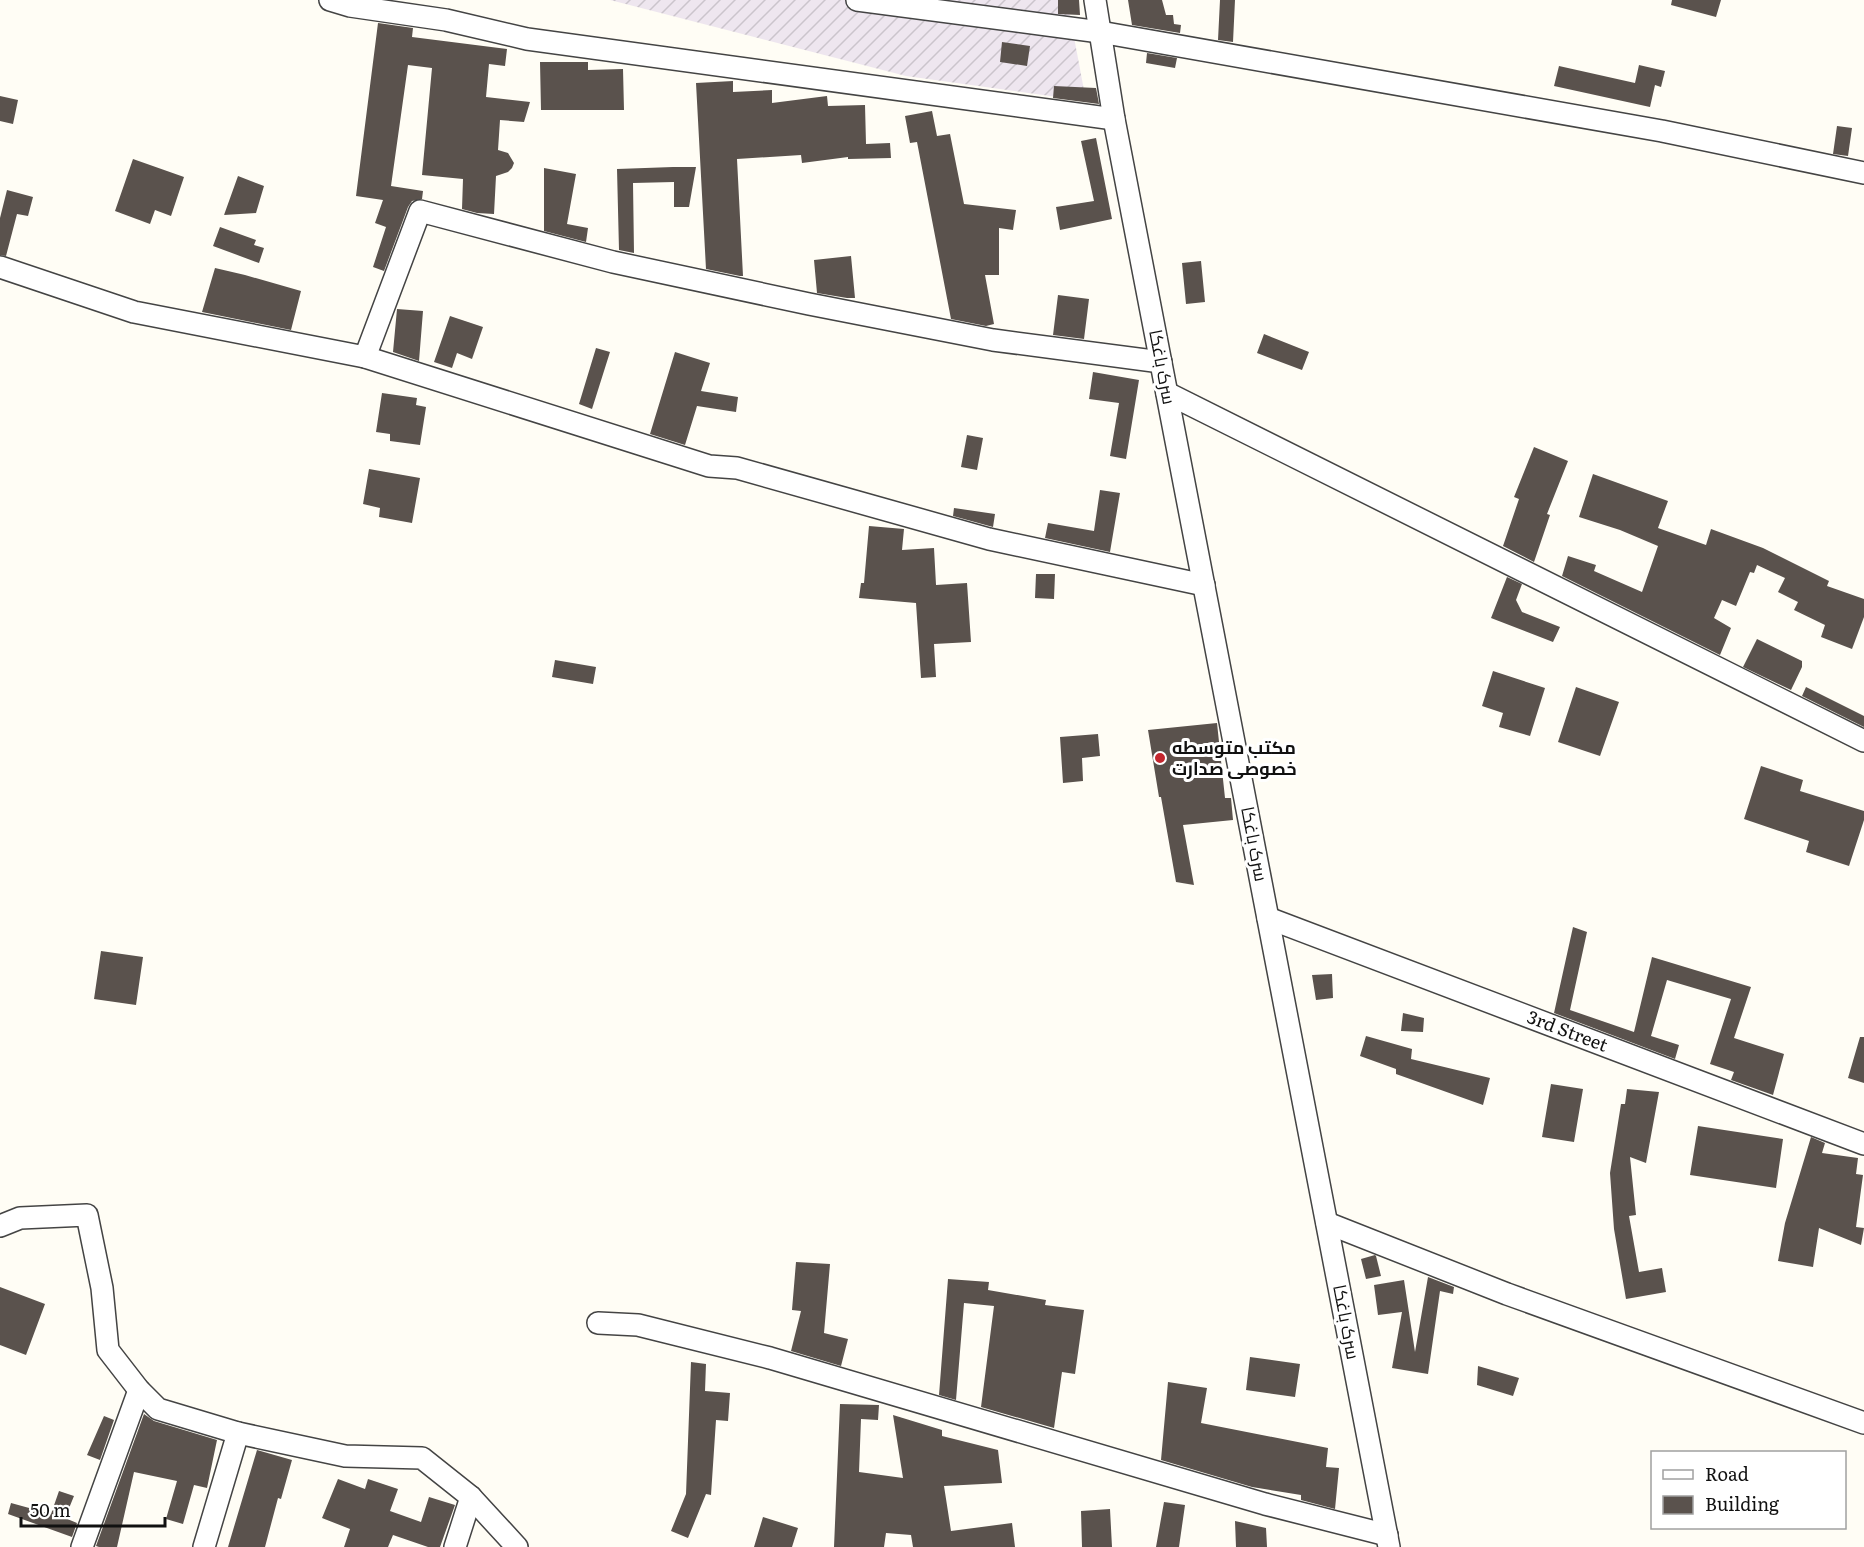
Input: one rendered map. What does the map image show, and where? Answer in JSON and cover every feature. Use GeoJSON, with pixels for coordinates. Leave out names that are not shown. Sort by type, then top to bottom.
{"type":"FeatureCollection","features":[{"type":"Feature","properties":{"kind":"street"},"geometry":{"type":"LineString","coordinates":[[330,0],[350,6],[446,21],[527,39],[1114,119]]}},
{"type":"Feature","properties":{"kind":"street"},"geometry":{"type":"LineString","coordinates":[[857,0],[1100,32],[1662,131],[1864,173]]}},
{"type":"Feature","properties":{"kind":"street","name":"سرک باغکا"},"geometry":{"type":"LineString","coordinates":[[1095,0],[1114,119],[1388,1541]]}},
{"type":"Feature","properties":{"kind":"street"},"geometry":{"type":"LineString","coordinates":[[365,357],[420,211],[613,262],[809,304],[993,340],[1161,362]]}},
{"type":"Feature","properties":{"kind":"street"},"geometry":{"type":"LineString","coordinates":[[0,267],[134,312],[365,357],[709,466],[737,468],[989,539],[1204,585]]}},
{"type":"Feature","properties":{"kind":"street"},"geometry":{"type":"LineString","coordinates":[[1167,393],[1864,741]]}},
{"type":"Feature","properties":{"kind":"street","name":"3rd Street"},"geometry":{"type":"LineString","coordinates":[[1268,918],[1864,1144]]}},
{"type":"Feature","properties":{"kind":"street"},"geometry":{"type":"LineString","coordinates":[[0,1226],[20,1218],[87,1215],[102,1288],[108,1350],[139,1390],[158,1409],[238,1432],[345,1456],[422,1458],[471,1497],[517,1547]]}},
{"type":"Feature","properties":{"kind":"street"},"geometry":{"type":"LineString","coordinates":[[1327,1223],[1508,1294],[1864,1424]]}},
{"type":"Feature","properties":{"kind":"street"},"geometry":{"type":"LineString","coordinates":[[598,1323],[638,1325],[770,1358],[1388,1541]]}},
{"type":"Feature","properties":{"kind":"street"},"geometry":{"type":"LineString","coordinates":[[82,1547],[139,1390]]}},
{"type":"Feature","properties":{"kind":"street"},"geometry":{"type":"LineString","coordinates":[[204,1547],[238,1432]]}},
{"type":"Feature","properties":{"kind":"street"},"geometry":{"type":"LineString","coordinates":[[455,1547],[471,1497]]}},
{"type":"Feature","properties":{"kind":"shaded area"},"geometry":{"type":"Polygon","coordinates":[[[610,0],[1067,0],[1086,101],[906,76],[610,0]]]}},
{"type":"Feature","properties":{"kind":"building"},"geometry":{"type":"Polygon","coordinates":[[[1058,0],[1079,0],[1080,15],[1058,14],[1058,0]]]}},
{"type":"Feature","properties":{"kind":"building"},"geometry":{"type":"Polygon","coordinates":[[[1128,0],[1162,0],[1166,15],[1173,15],[1174,24],[1181,25],[1180,33],[1132,25],[1128,0]]]}},
{"type":"Feature","properties":{"kind":"building"},"geometry":{"type":"Polygon","coordinates":[[[1220,0],[1235,0],[1233,42],[1218,40],[1220,0]]]}},
{"type":"Feature","properties":{"kind":"building"},"geometry":{"type":"Polygon","coordinates":[[[1672,0],[1721,0],[1716,17],[1671,5],[1672,0]]]}},
{"type":"Feature","properties":{"kind":"building"},"geometry":{"type":"Polygon","coordinates":[[[378,23],[413,28],[412,37],[507,49],[505,66],[489,64],[486,97],[530,102],[524,122],[500,120],[498,150],[508,153],[514,163],[508,172],[496,176],[494,214],[462,209],[463,179],[422,175],[432,68],[408,65],[391,186],[423,191],[422,199],[412,201],[408,207],[384,271],[373,267],[386,227],[375,223],[383,200],[356,196],[378,23]]]}},
{"type":"Feature","properties":{"kind":"building"},"geometry":{"type":"Polygon","coordinates":[[[1002,42],[1030,46],[1027,66],[1000,62],[1002,42]]]}},
{"type":"Feature","properties":{"kind":"building"},"geometry":{"type":"Polygon","coordinates":[[[1147,53],[1177,58],[1175,68],[1146,63],[1147,53]]]}},
{"type":"Feature","properties":{"kind":"building"},"geometry":{"type":"Polygon","coordinates":[[[540,62],[588,62],[588,70],[623,69],[624,110],[541,110],[540,62]]]}},
{"type":"Feature","properties":{"kind":"building"},"geometry":{"type":"Polygon","coordinates":[[[1639,65],[1665,71],[1661,87],[1655,85],[1650,107],[1554,86],[1559,66],[1635,83],[1639,65]]]}},
{"type":"Feature","properties":{"kind":"building"},"geometry":{"type":"Polygon","coordinates":[[[733,81],[733,92],[772,90],[772,103],[827,96],[828,106],[865,105],[866,144],[890,143],[891,158],[848,159],[848,157],[802,163],[801,155],[737,159],[743,276],[706,269],[696,83],[733,81]]]}},
{"type":"Feature","properties":{"kind":"building"},"geometry":{"type":"Polygon","coordinates":[[[1054,86],[1096,88],[1099,104],[1053,98],[1054,86]]]}},
{"type":"Feature","properties":{"kind":"building"},"geometry":{"type":"Polygon","coordinates":[[[0,96],[18,100],[13,124],[0,121],[0,96]]]}},
{"type":"Feature","properties":{"kind":"building"},"geometry":{"type":"Polygon","coordinates":[[[932,111],[937,136],[950,134],[964,204],[1016,210],[1013,230],[999,228],[999,275],[985,275],[994,324],[986,326],[951,319],[917,142],[910,143],[905,116],[932,111]]]}},
{"type":"Feature","properties":{"kind":"building"},"geometry":{"type":"Polygon","coordinates":[[[1837,126],[1852,128],[1848,156],[1833,154],[1837,126]]]}},
{"type":"Feature","properties":{"kind":"building"},"geometry":{"type":"Polygon","coordinates":[[[1096,138],[1112,219],[1060,230],[1056,207],[1094,201],[1081,141],[1096,138]]]}},
{"type":"Feature","properties":{"kind":"building"},"geometry":{"type":"Polygon","coordinates":[[[133,159],[184,177],[171,216],[155,210],[150,224],[115,211],[133,159]]]}},
{"type":"Feature","properties":{"kind":"building"},"geometry":{"type":"Polygon","coordinates":[[[696,167],[689,207],[674,207],[674,182],[633,183],[634,253],[619,250],[617,169],[696,167]]]}},
{"type":"Feature","properties":{"kind":"building"},"geometry":{"type":"Polygon","coordinates":[[[544,168],[576,174],[567,224],[588,228],[586,242],[544,231],[544,168]]]}},
{"type":"Feature","properties":{"kind":"building"},"geometry":{"type":"Polygon","coordinates":[[[238,176],[264,186],[256,213],[224,215],[238,176]]]}},
{"type":"Feature","properties":{"kind":"building"},"geometry":{"type":"Polygon","coordinates":[[[7,190],[33,197],[28,216],[17,214],[6,256],[0,255],[0,218],[7,190]]]}},
{"type":"Feature","properties":{"kind":"building"},"geometry":{"type":"Polygon","coordinates":[[[220,227],[256,240],[254,245],[264,248],[259,263],[213,246],[220,227]]]}},
{"type":"Feature","properties":{"kind":"building"},"geometry":{"type":"Polygon","coordinates":[[[851,256],[855,298],[817,293],[814,260],[851,256]]]}},
{"type":"Feature","properties":{"kind":"building"},"geometry":{"type":"Polygon","coordinates":[[[1201,261],[1205,302],[1186,304],[1182,263],[1201,261]]]}},
{"type":"Feature","properties":{"kind":"building"},"geometry":{"type":"Polygon","coordinates":[[[215,268],[301,291],[291,330],[202,312],[215,268]]]}},
{"type":"Feature","properties":{"kind":"building"},"geometry":{"type":"Polygon","coordinates":[[[1058,295],[1089,299],[1084,339],[1053,335],[1058,295]]]}},
{"type":"Feature","properties":{"kind":"building"},"geometry":{"type":"Polygon","coordinates":[[[397,309],[423,311],[419,361],[393,352],[397,309]]]}},
{"type":"Feature","properties":{"kind":"building"},"geometry":{"type":"Polygon","coordinates":[[[450,316],[483,327],[472,359],[457,353],[452,368],[434,362],[450,316]]]}},
{"type":"Feature","properties":{"kind":"building"},"geometry":{"type":"Polygon","coordinates":[[[1264,334],[1309,352],[1302,370],[1257,353],[1264,334]]]}},
{"type":"Feature","properties":{"kind":"building"},"geometry":{"type":"Polygon","coordinates":[[[596,348],[610,352],[592,409],[579,404],[596,348]]]}},
{"type":"Feature","properties":{"kind":"building"},"geometry":{"type":"Polygon","coordinates":[[[675,352],[710,363],[701,391],[738,397],[736,412],[697,406],[685,445],[650,434],[675,352]]]}},
{"type":"Feature","properties":{"kind":"building"},"geometry":{"type":"Polygon","coordinates":[[[1093,372],[1139,380],[1126,459],[1110,456],[1119,403],[1089,399],[1093,372]]]}},
{"type":"Feature","properties":{"kind":"building"},"geometry":{"type":"Polygon","coordinates":[[[382,393],[417,398],[416,405],[426,407],[420,445],[390,441],[390,434],[376,432],[382,393]]]}},
{"type":"Feature","properties":{"kind":"building"},"geometry":{"type":"Polygon","coordinates":[[[967,435],[983,438],[977,470],[961,467],[967,435]]]}},
{"type":"Feature","properties":{"kind":"building"},"geometry":{"type":"Polygon","coordinates":[[[1534,447],[1568,461],[1547,514],[1550,515],[1534,562],[1503,546],[1519,499],[1514,497],[1534,447]]]}},
{"type":"Feature","properties":{"kind":"building"},"geometry":{"type":"Polygon","coordinates":[[[369,469],[420,478],[412,523],[379,517],[380,508],[363,504],[369,469]]]}},
{"type":"Feature","properties":{"kind":"building"},"geometry":{"type":"Polygon","coordinates":[[[1593,474],[1668,501],[1658,528],[1706,545],[1711,529],[1763,548],[1829,581],[1827,586],[1864,599],[1864,617],[1852,649],[1821,637],[1825,625],[1794,610],[1798,602],[1778,592],[1785,578],[1757,565],[1754,573],[1750,572],[1736,606],[1722,600],[1714,618],[1731,628],[1720,655],[1562,576],[1568,556],[1596,565],[1594,571],[1642,592],[1658,546],[1620,530],[1579,517],[1593,474]]]}},
{"type":"Feature","properties":{"kind":"building"},"geometry":{"type":"Polygon","coordinates":[[[1100,490],[1120,493],[1110,552],[1045,538],[1048,523],[1094,531],[1100,490]]]}},
{"type":"Feature","properties":{"kind":"building"},"geometry":{"type":"Polygon","coordinates":[[[954,508],[995,514],[993,527],[953,516],[954,508]]]}},
{"type":"Feature","properties":{"kind":"building"},"geometry":{"type":"Polygon","coordinates":[[[869,526],[904,529],[902,550],[934,548],[936,585],[967,583],[971,642],[934,644],[936,677],[921,678],[916,603],[859,598],[861,583],[864,583],[869,526]]]}},
{"type":"Feature","properties":{"kind":"building"},"geometry":{"type":"Polygon","coordinates":[[[1036,574],[1055,574],[1054,599],[1035,598],[1036,574]]]}},
{"type":"Feature","properties":{"kind":"building"},"geometry":{"type":"Polygon","coordinates":[[[1507,577],[1522,584],[1516,600],[1522,612],[1560,627],[1553,642],[1491,618],[1507,577]]]}},
{"type":"Feature","properties":{"kind":"building"},"geometry":{"type":"Polygon","coordinates":[[[1757,639],[1802,661],[1802,667],[1791,690],[1743,667],[1757,639]]]}},
{"type":"Feature","properties":{"kind":"building"},"geometry":{"type":"Polygon","coordinates":[[[555,660],[596,667],[593,684],[552,677],[555,660]]]}},
{"type":"Feature","properties":{"kind":"building"},"geometry":{"type":"Polygon","coordinates":[[[1493,671],[1545,688],[1530,736],[1499,727],[1503,713],[1482,706],[1493,671]]]}},
{"type":"Feature","properties":{"kind":"building"},"geometry":{"type":"Polygon","coordinates":[[[1576,687],[1619,702],[1600,756],[1558,742],[1576,687]]]}},
{"type":"Feature","properties":{"kind":"building"},"geometry":{"type":"Polygon","coordinates":[[[1806,687],[1864,716],[1864,727],[1802,696],[1806,687]]]}},
{"type":"Feature","properties":{"kind":"building"},"geometry":{"type":"Polygon","coordinates":[[[1217,723],[1225,798],[1231,798],[1233,820],[1183,825],[1194,885],[1176,882],[1148,730],[1217,723]]]}},
{"type":"Feature","properties":{"kind":"building"},"geometry":{"type":"Polygon","coordinates":[[[1098,734],[1100,756],[1082,758],[1083,781],[1063,783],[1060,737],[1098,734]]]}},
{"type":"Feature","properties":{"kind":"building"},"geometry":{"type":"Polygon","coordinates":[[[1761,766],[1803,780],[1800,791],[1864,811],[1864,820],[1849,866],[1806,852],[1809,841],[1744,819],[1761,766]]]}},
{"type":"Feature","properties":{"kind":"building"},"geometry":{"type":"Polygon","coordinates":[[[1573,927],[1587,932],[1570,1010],[1634,1032],[1652,957],[1751,987],[1734,1038],[1784,1054],[1773,1095],[1731,1080],[1734,1072],[1710,1064],[1731,999],[1667,980],[1651,1036],[1679,1045],[1675,1059],[1554,1013],[1573,927]]]}},
{"type":"Feature","properties":{"kind":"building"},"geometry":{"type":"Polygon","coordinates":[[[101,951],[143,957],[136,1005],[94,999],[101,951]]]}},
{"type":"Feature","properties":{"kind":"building"},"geometry":{"type":"Polygon","coordinates":[[[1332,974],[1333,998],[1316,1000],[1312,975],[1332,974]]]}},
{"type":"Feature","properties":{"kind":"building"},"geometry":{"type":"Polygon","coordinates":[[[1403,1013],[1424,1018],[1423,1032],[1401,1031],[1403,1013]]]}},
{"type":"Feature","properties":{"kind":"building"},"geometry":{"type":"Polygon","coordinates":[[[1366,1036],[1412,1049],[1411,1059],[1490,1078],[1483,1105],[1396,1074],[1396,1069],[1360,1056],[1366,1036]]]}},
{"type":"Feature","properties":{"kind":"building"},"geometry":{"type":"Polygon","coordinates":[[[1860,1037],[1864,1037],[1864,1083],[1848,1078],[1860,1037]]]}},
{"type":"Feature","properties":{"kind":"building"},"geometry":{"type":"Polygon","coordinates":[[[1551,1084],[1583,1089],[1574,1142],[1542,1137],[1551,1084]]]}},
{"type":"Feature","properties":{"kind":"building"},"geometry":{"type":"Polygon","coordinates":[[[1627,1089],[1659,1092],[1646,1163],[1630,1157],[1636,1215],[1629,1216],[1639,1272],[1662,1268],[1666,1292],[1626,1299],[1614,1229],[1610,1173],[1621,1104],[1625,1104],[1627,1089]]]}},
{"type":"Feature","properties":{"kind":"building"},"geometry":{"type":"Polygon","coordinates":[[[1698,1126],[1783,1139],[1776,1188],[1690,1175],[1698,1126]]]}},
{"type":"Feature","properties":{"kind":"building"},"geometry":{"type":"Polygon","coordinates":[[[1811,1137],[1825,1143],[1822,1153],[1858,1158],[1856,1174],[1863,1175],[1856,1227],[1864,1228],[1861,1245],[1819,1228],[1813,1267],[1778,1261],[1785,1223],[1811,1137]]]}},
{"type":"Feature","properties":{"kind":"building"},"geometry":{"type":"Polygon","coordinates":[[[1375,1255],[1381,1276],[1366,1279],[1361,1259],[1375,1255]]]}},
{"type":"Feature","properties":{"kind":"building"},"geometry":{"type":"Polygon","coordinates":[[[796,1262],[830,1264],[824,1333],[848,1339],[841,1366],[791,1351],[801,1311],[792,1310],[796,1262]]]}},
{"type":"Feature","properties":{"kind":"building"},"geometry":{"type":"Polygon","coordinates":[[[1428,1277],[1454,1287],[1453,1294],[1440,1291],[1428,1374],[1392,1368],[1402,1312],[1378,1315],[1374,1285],[1404,1280],[1415,1352],[1428,1277]]]}},
{"type":"Feature","properties":{"kind":"building"},"geometry":{"type":"Polygon","coordinates":[[[948,1279],[989,1282],[988,1290],[1046,1300],[1045,1305],[1084,1310],[1075,1374],[1062,1372],[1054,1428],[981,1407],[994,1306],[964,1303],[956,1400],[939,1395],[948,1279]]]}},
{"type":"Feature","properties":{"kind":"building"},"geometry":{"type":"Polygon","coordinates":[[[0,1287],[45,1304],[26,1355],[0,1345],[0,1287]]]}},
{"type":"Feature","properties":{"kind":"building"},"geometry":{"type":"Polygon","coordinates":[[[1250,1357],[1300,1364],[1295,1397],[1246,1390],[1250,1357]]]}},
{"type":"Feature","properties":{"kind":"building"},"geometry":{"type":"Polygon","coordinates":[[[691,1362],[706,1364],[705,1391],[730,1393],[728,1421],[716,1420],[711,1495],[706,1494],[688,1538],[671,1531],[686,1494],[691,1362]]]}},
{"type":"Feature","properties":{"kind":"building"},"geometry":{"type":"Polygon","coordinates":[[[1478,1366],[1519,1378],[1513,1396],[1477,1385],[1478,1366]]]}},
{"type":"Feature","properties":{"kind":"building"},"geometry":{"type":"Polygon","coordinates":[[[1168,1382],[1207,1388],[1201,1423],[1328,1448],[1326,1467],[1339,1468],[1335,1509],[1301,1500],[1301,1495],[1252,1487],[1161,1460],[1168,1382]]]}},
{"type":"Feature","properties":{"kind":"building"},"geometry":{"type":"Polygon","coordinates":[[[840,1404],[879,1405],[878,1420],[861,1419],[859,1472],[903,1478],[893,1415],[942,1430],[942,1436],[998,1450],[1002,1483],[944,1486],[951,1531],[1012,1523],[1015,1547],[913,1547],[911,1535],[886,1533],[884,1547],[834,1547],[840,1404]]]}},
{"type":"Feature","properties":{"kind":"building"},"geometry":{"type":"Polygon","coordinates":[[[144,1414],[154,1421],[217,1440],[207,1488],[194,1485],[183,1524],[166,1519],[177,1481],[134,1472],[117,1547],[96,1546],[144,1414]]]}},
{"type":"Feature","properties":{"kind":"building"},"geometry":{"type":"Polygon","coordinates":[[[104,1416],[114,1420],[100,1460],[87,1455],[104,1416]]]}},
{"type":"Feature","properties":{"kind":"building"},"geometry":{"type":"Polygon","coordinates":[[[257,1450],[292,1460],[281,1499],[278,1498],[265,1547],[228,1547],[257,1450]]]}},
{"type":"Feature","properties":{"kind":"building"},"geometry":{"type":"Polygon","coordinates":[[[338,1479],[365,1489],[368,1479],[398,1489],[390,1511],[421,1522],[429,1497],[455,1505],[440,1547],[428,1547],[393,1535],[388,1547],[344,1547],[350,1529],[322,1518],[338,1479]]]}},
{"type":"Feature","properties":{"kind":"building"},"geometry":{"type":"Polygon","coordinates":[[[59,1491],[74,1496],[65,1518],[77,1523],[72,1537],[8,1514],[11,1503],[51,1514],[59,1491]]]}},
{"type":"Feature","properties":{"kind":"building"},"geometry":{"type":"Polygon","coordinates":[[[1164,1502],[1185,1505],[1179,1547],[1156,1547],[1164,1502]]]}},
{"type":"Feature","properties":{"kind":"building"},"geometry":{"type":"Polygon","coordinates":[[[1110,1509],[1112,1547],[1082,1547],[1081,1511],[1110,1509]]]}},
{"type":"Feature","properties":{"kind":"building"},"geometry":{"type":"Polygon","coordinates":[[[763,1517],[798,1528],[792,1547],[754,1547],[763,1517]]]}},
{"type":"Feature","properties":{"kind":"building"},"geometry":{"type":"Polygon","coordinates":[[[1235,1521],[1266,1528],[1267,1547],[1236,1547],[1235,1521]]]}},
{"type":"Feature","properties":{"kind":"place","name":"مکتب متوسطه خصوصی صدارت"},"geometry":{"type":"Point","coordinates":[1160,758]}}]}
